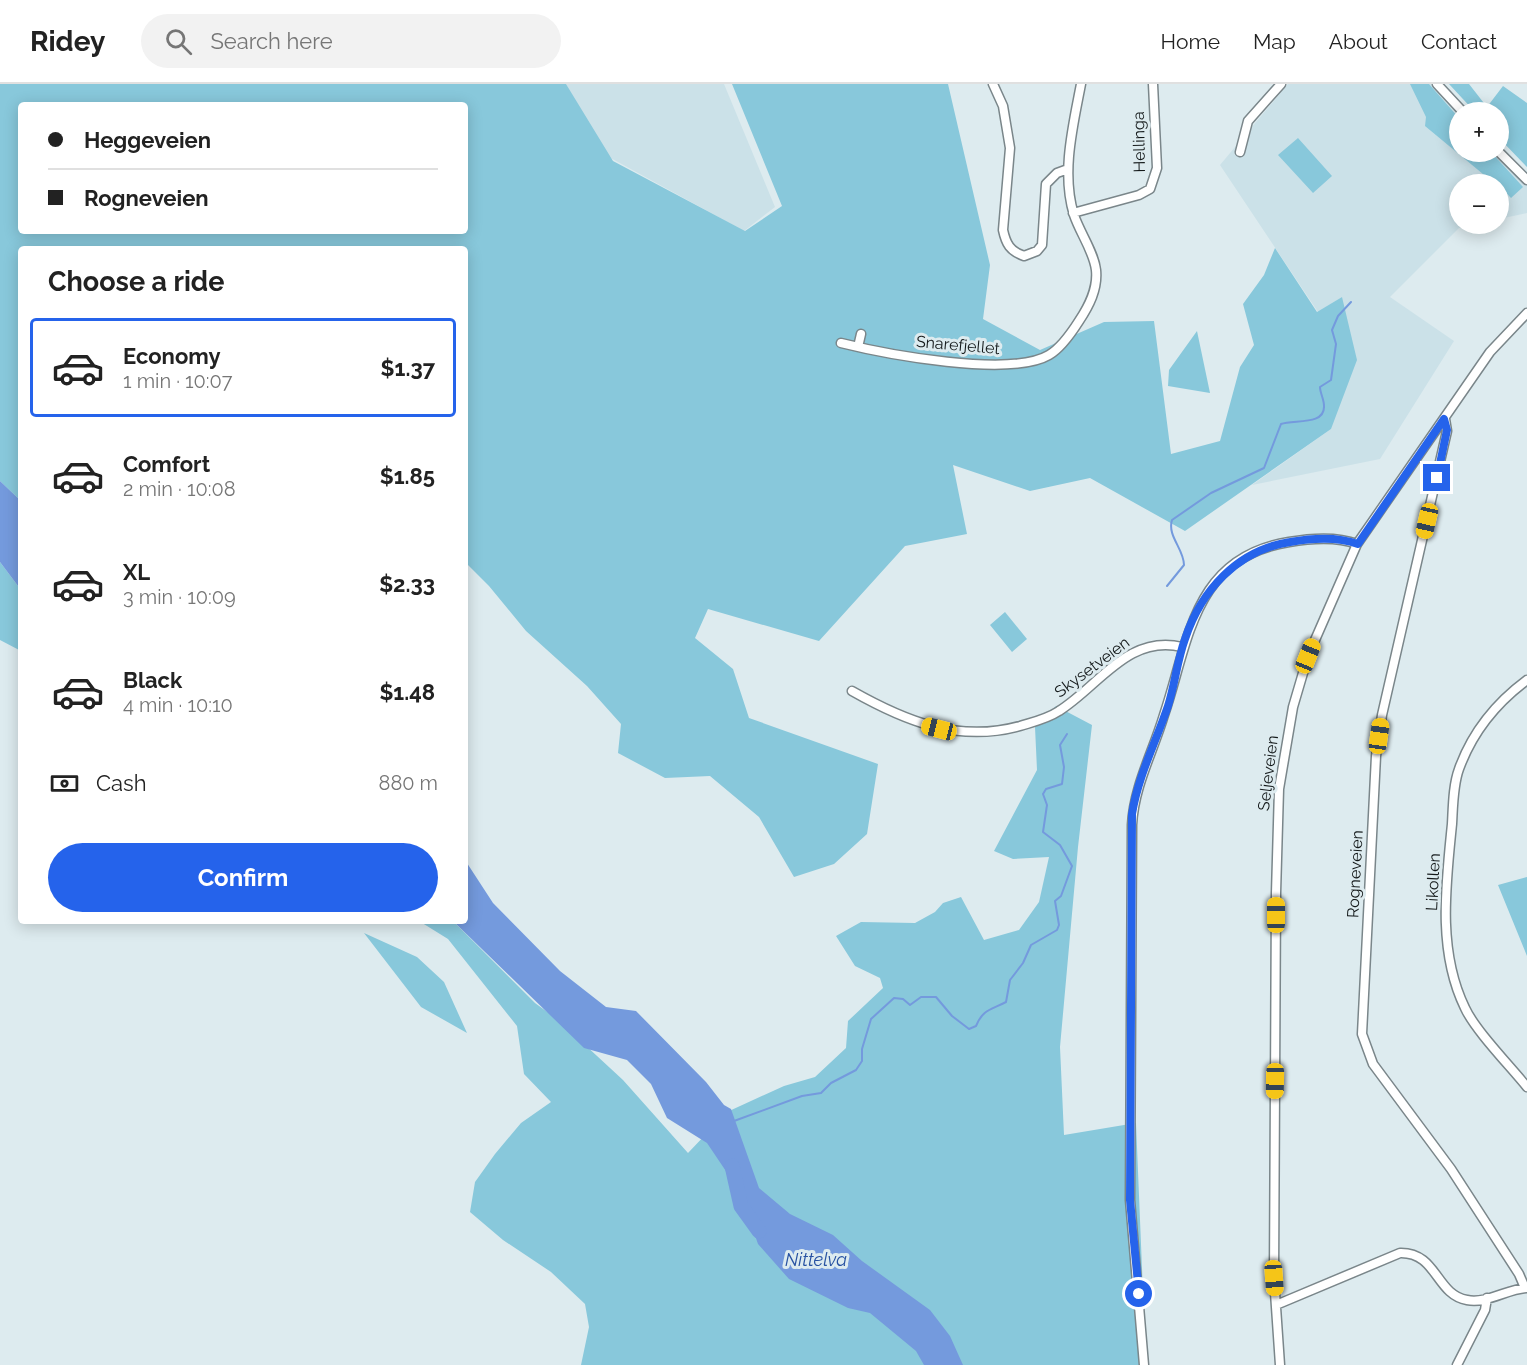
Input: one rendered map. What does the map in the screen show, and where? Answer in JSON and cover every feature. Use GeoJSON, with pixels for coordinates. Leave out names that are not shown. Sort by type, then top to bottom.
{"type":"FeatureCollection","features":[{"type":"Feature","properties":{"kind":"street"},"geometry":{"type":"LineString","coordinates":[[993,84],[1003,106],[1010,148],[1003,230],[1005,240],[1015,253],[1024,256],[1031,254],[1042,245],[1046,184],[1057,173],[1068,169]]}},
{"type":"Feature","properties":{"kind":"street","name":"Snarefjellet"},"geometry":{"type":"LineString","coordinates":[[841,343],[985,364],[1019,364],[1048,355],[1072,333],[1088,308],[1096,287],[1096,268],[1073,213],[1068,169],[1081,84]]}},
{"type":"Feature","properties":{"kind":"street","name":"Hellinga"},"geometry":{"type":"LineString","coordinates":[[1073,213],[1143,194],[1150,189],[1157,168],[1153,84]]}},
{"type":"Feature","properties":{"kind":"street"},"geometry":{"type":"LineString","coordinates":[[1240,152],[1248,122],[1281,84]]}},
{"type":"Feature","properties":{"kind":"street"},"geometry":{"type":"LineString","coordinates":[[1437,84],[1454,102]]}},
{"type":"Feature","properties":{"kind":"street"},"geometry":{"type":"LineString","coordinates":[[1509,162],[1527,180]]}},
{"type":"Feature","properties":{"kind":"street","name":"Seljeveien"},"geometry":{"type":"LineString","coordinates":[[1280,1365],[1276,1305],[1275,1024],[1279,789],[1293,707],[1308,656],[1358,544],[1497,343],[1527,313]]}},
{"type":"Feature","properties":{"kind":"street"},"geometry":{"type":"LineString","coordinates":[[858,347],[861,334]]}},
{"type":"Feature","properties":{"kind":"street","name":"Rogneveien"},"geometry":{"type":"LineString","coordinates":[[1444,419],[1447,430],[1381,726],[1377,756],[1362,1034],[1373,1064],[1451,1169],[1526,1288]]}},
{"type":"Feature","properties":{"kind":"street"},"geometry":{"type":"LineString","coordinates":[[1144,1365],[1130,1200],[1132,814],[1139,783],[1177,677],[1182,647],[1209,590],[1224,574],[1243,560],[1267,548],[1293,541],[1334,539],[1358,544]]}},
{"type":"Feature","properties":{"kind":"street","name":"Skysetveien"},"geometry":{"type":"LineString","coordinates":[[852,691],[890,712],[920,724],[962,732],[994,731],[1053,715],[1121,661],[1142,648],[1167,644],[1182,647]]}},
{"type":"Feature","properties":{"kind":"street","name":"Likollen"},"geometry":{"type":"LineString","coordinates":[[1527,680],[1503,698],[1479,728],[1458,771],[1446,891],[1446,937],[1452,969],[1466,1010],[1527,1087]]}},
{"type":"Feature","properties":{"kind":"street"},"geometry":{"type":"LineString","coordinates":[[1276,1305],[1392,1255],[1405,1253],[1423,1260],[1446,1287],[1461,1298],[1473,1301],[1526,1288]]}},
{"type":"Feature","properties":{"kind":"street"},"geometry":{"type":"LineString","coordinates":[[1457,1365],[1485,1310],[1487,1298]]}},
{"type":"Feature","properties":{"kind":"shaded area"},"geometry":{"type":"Polygon","coordinates":[[[0,84],[566,84],[613,161],[745,231],[782,206],[732,84],[948,84],[990,265],[983,319],[1040,350],[1104,322],[1154,321],[1171,454],[1220,441],[1240,367],[1254,345],[1243,304],[1264,275],[1275,248],[1317,312],[1342,297],[1357,360],[1331,429],[1185,531],[1090,478],[1030,491],[953,465],[967,534],[905,546],[819,641],[708,609],[695,638],[733,669],[749,718],[878,764],[867,834],[834,864],[794,877],[759,817],[710,776],[665,778],[618,753],[621,724],[587,686],[526,631],[489,586],[468,565],[468,246],[18,246],[18,498],[0,481],[0,84]]]}},
{"type":"Feature","properties":{"kind":"shaded area"},"geometry":{"type":"Polygon","coordinates":[[[566,84],[724,84],[775,207],[744,231],[607,156],[566,84]]]}},
{"type":"Feature","properties":{"kind":"shaded area"},"geometry":{"type":"Polygon","coordinates":[[[1288,84],[1436,84],[1451,102],[1449,102],[1449,162],[1508,162],[1527,180],[1527,213],[1509,217],[1509,174],[1449,174],[1449,234],[1453,234],[1390,297],[1454,341],[1380,459],[1252,485],[1331,429],[1342,297],[1318,312],[1220,165],[1288,84]]]}},
{"type":"Feature","properties":{"kind":"shaded area"},"geometry":{"type":"Polygon","coordinates":[[[1410,84],[1429,84],[1449,107],[1449,146],[1425,126],[1426,117],[1410,84]]]}},
{"type":"Feature","properties":{"kind":"shaded area"},"geometry":{"type":"Polygon","coordinates":[[[1449,84],[1469,84],[1483,102],[1466,102],[1449,84]]]}},
{"type":"Feature","properties":{"kind":"shaded area"},"geometry":{"type":"Polygon","coordinates":[[[1503,86],[1527,103],[1527,167],[1509,148],[1509,102],[1491,102],[1503,86]]]}},
{"type":"Feature","properties":{"kind":"shaded area"},"geometry":{"type":"Polygon","coordinates":[[[1298,138],[1332,176],[1313,193],[1278,155],[1298,138]]]}},
{"type":"Feature","properties":{"kind":"shaded area"},"geometry":{"type":"Polygon","coordinates":[[[1468,162],[1500,162],[1523,187],[1511,198],[1509,196],[1509,174],[1483,174],[1468,162]]]}},
{"type":"Feature","properties":{"kind":"shaded area"},"geometry":{"type":"Polygon","coordinates":[[[1197,331],[1210,393],[1168,386],[1169,370],[1197,331]]]}},
{"type":"Feature","properties":{"kind":"shaded area"},"geometry":{"type":"Polygon","coordinates":[[[0,562],[18,586],[18,649],[0,640],[0,562]]]}},
{"type":"Feature","properties":{"kind":"shaded area"},"geometry":{"type":"Polygon","coordinates":[[[1005,612],[1027,639],[1012,652],[990,625],[1005,612]]]}},
{"type":"Feature","properties":{"kind":"shaded area"},"geometry":{"type":"Polygon","coordinates":[[[1056,706],[1092,725],[1078,847],[1060,1047],[1064,1135],[1136,1123],[1146,1365],[581,1365],[589,1327],[585,1304],[551,1272],[503,1240],[470,1212],[475,1182],[495,1154],[521,1123],[551,1102],[524,1074],[517,1026],[448,939],[424,924],[456,924],[535,1003],[557,1019],[623,1080],[688,1153],[727,1112],[784,1086],[815,1077],[846,1048],[848,1021],[883,988],[880,978],[855,966],[836,936],[861,922],[915,923],[935,912],[943,903],[961,897],[984,940],[1019,930],[1039,902],[1049,857],[1013,859],[994,851],[1037,770],[1035,727],[1056,706]]]}},
{"type":"Feature","properties":{"kind":"shaded area"},"geometry":{"type":"Polygon","coordinates":[[[1527,877],[1527,956],[1498,885],[1527,877]]]}},
{"type":"Feature","properties":{"kind":"shaded area"},"geometry":{"type":"Polygon","coordinates":[[[364,933],[417,957],[444,982],[467,1033],[421,1007],[364,933]]]}},
{"type":"Feature","properties":{"kind":"water"},"geometry":{"type":"Polygon","coordinates":[[[0,481],[18,498],[18,586],[0,562],[0,481]]]}},
{"type":"Feature","properties":{"kind":"water","name":"Nittelva"},"geometry":{"type":"Polygon","coordinates":[[[468,865],[493,903],[560,971],[606,1007],[636,1011],[706,1082],[724,1105],[731,1109],[759,1188],[790,1214],[833,1235],[862,1261],[930,1310],[950,1336],[963,1365],[924,1365],[916,1351],[870,1313],[848,1308],[789,1279],[758,1244],[740,1192],[707,1143],[667,1118],[651,1084],[627,1060],[584,1048],[456,924],[468,924],[468,865]]]}},
{"type":"Feature","properties":{"kind":"waterway"},"geometry":{"type":"LineString","coordinates":[[1167,586],[1184,565],[1172,532],[1172,520],[1211,493],[1264,468],[1281,424],[1307,421],[1319,417],[1323,412],[1324,403],[1320,387],[1331,380],[1336,344],[1332,330],[1338,316],[1351,302]]}},
{"type":"Feature","properties":{"kind":"waterway"},"geometry":{"type":"LineString","coordinates":[[734,1121],[802,1096],[821,1093],[831,1083],[856,1070],[862,1061],[862,1049],[871,1019],[894,998],[903,999],[910,1005],[921,997],[936,997],[952,1016],[969,1029],[976,1026],[985,1013],[1006,1002],[1010,980],[1023,963],[1031,945],[1057,930],[1059,925],[1055,901],[1061,896],[1072,866],[1060,845],[1043,832],[1047,805],[1043,794],[1046,789],[1062,784],[1064,767],[1060,745],[1067,734]]}},
{"type":"Feature","properties":{"kind":"waterway","name":"Nittelva"},"geometry":{"type":"LineString","coordinates":[[732,1166],[741,1206],[759,1231]]}},
{"type":"Feature","properties":{"kind":"route"},"geometry":{"type":"LineString","coordinates":[[1139,1294],[1130,1218],[1133,979],[1132,814],[1139,783],[1177,677],[1186,634],[1213,585],[1235,565],[1259,551],[1285,542],[1304,540],[1334,539],[1358,544],[1444,419],[1447,430],[1437,478]]}}]}
